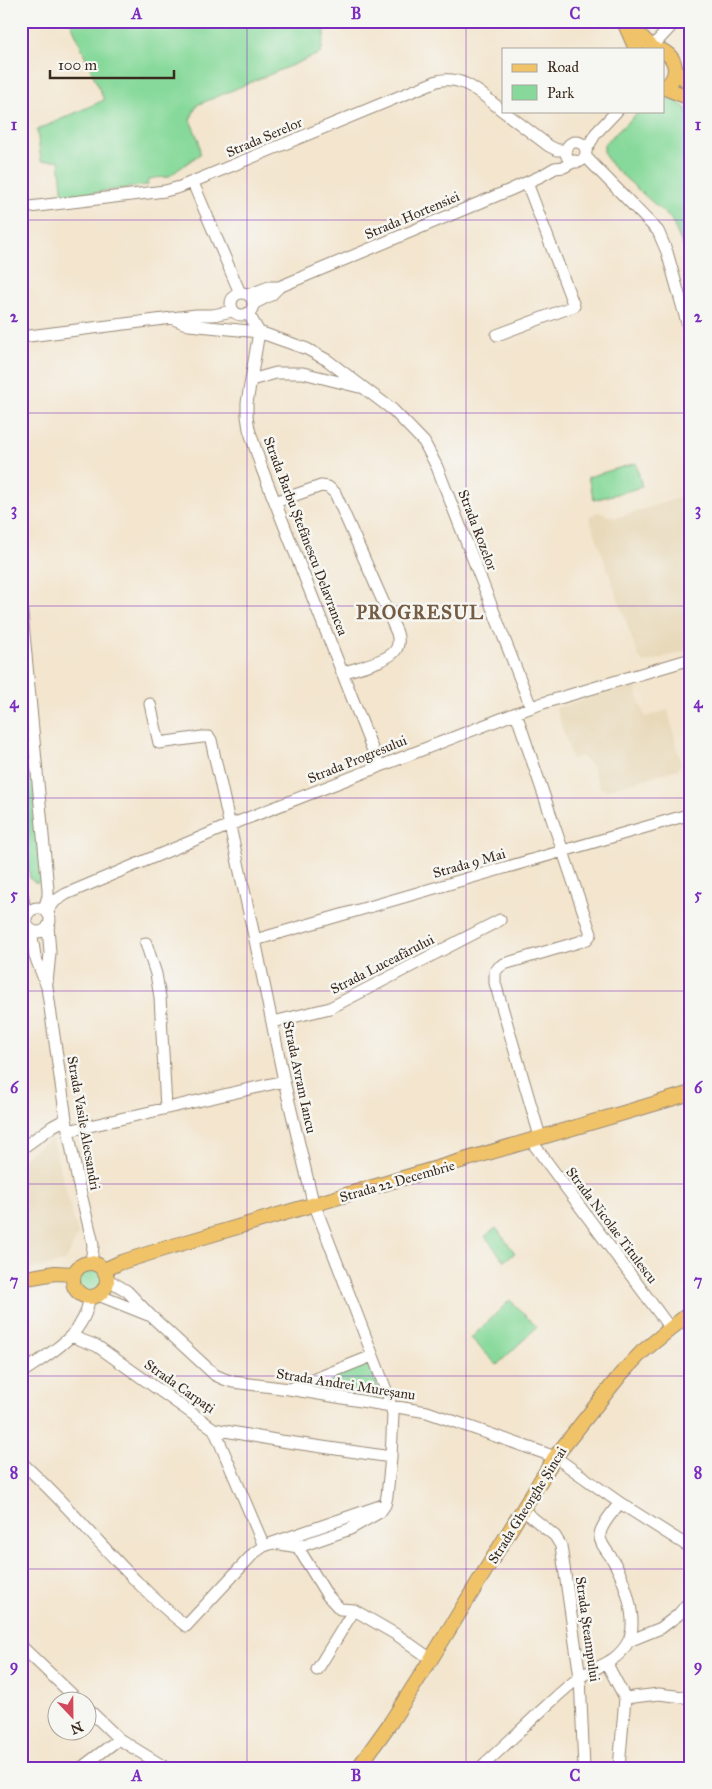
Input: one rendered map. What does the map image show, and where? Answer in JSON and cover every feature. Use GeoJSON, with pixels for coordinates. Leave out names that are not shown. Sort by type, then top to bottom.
{"type":"FeatureCollection","features":[{"type":"Feature","properties":{"kind":"main road"},"geometry":{"type":"LineString","coordinates":[[625,21],[636,48]]}},
{"type":"Feature","properties":{"kind":"main road"},"geometry":{"type":"LineString","coordinates":[[625,21],[656,48]]}},
{"type":"Feature","properties":{"kind":"main road"},"geometry":{"type":"LineString","coordinates":[[664,53],[673,59],[676,70],[691,85]]}},
{"type":"Feature","properties":{"kind":"main road"},"geometry":{"type":"LineString","coordinates":[[676,70],[673,80],[664,88],[685,96],[691,96]]}},
{"type":"Feature","properties":{"kind":"main road","name":"Strada 22 Decembrie"},"geometry":{"type":"LineString","coordinates":[[105,1275],[119,1263],[691,1094]]}},
{"type":"Feature","properties":{"kind":"main road"},"geometry":{"type":"LineString","coordinates":[[91,1263],[99,1266],[105,1275],[106,1287],[94,1296],[81,1294],[73,1283],[74,1274],[81,1266],[91,1263]]}},
{"type":"Feature","properties":{"kind":"main road"},"geometry":{"type":"LineString","coordinates":[[21,1279],[55,1273],[74,1274]]}},
{"type":"Feature","properties":{"kind":"main road","name":"Strada Gheorghe Șincai"},"geometry":{"type":"LineString","coordinates":[[358,1768],[391,1722],[431,1659],[555,1457],[621,1374],[642,1352],[691,1312]]}},
{"type":"Feature","properties":{"kind":"street"},"geometry":{"type":"LineString","coordinates":[[658,48],[672,26]]}},
{"type":"Feature","properties":{"kind":"street","name":"Strada Serelor"},"geometry":{"type":"LineString","coordinates":[[21,208],[165,191],[194,183],[445,79],[453,79],[469,85],[502,110]]}},
{"type":"Feature","properties":{"kind":"street","name":"Strada Serelor"},"geometry":{"type":"LineString","coordinates":[[504,112],[549,146],[569,155]]}},
{"type":"Feature","properties":{"kind":"street"},"geometry":{"type":"LineString","coordinates":[[596,133],[569,145],[569,155],[581,160],[596,133],[616,112]]}},
{"type":"Feature","properties":{"kind":"street"},"geometry":{"type":"LineString","coordinates":[[577,142],[583,145],[586,153],[658,231],[667,252],[691,337]]}},
{"type":"Feature","properties":{"kind":"street","name":"Strada Hortensiei"},"geometry":{"type":"LineString","coordinates":[[247,301],[269,287],[280,287],[527,183],[555,168],[559,160],[569,155]]}},
{"type":"Feature","properties":{"kind":"street"},"geometry":{"type":"LineString","coordinates":[[172,318],[189,325],[259,332],[194,183]]}},
{"type":"Feature","properties":{"kind":"street"},"geometry":{"type":"LineString","coordinates":[[497,335],[574,306],[527,183]]}},
{"type":"Feature","properties":{"kind":"street"},"geometry":{"type":"LineString","coordinates":[[234,296],[247,301],[238,315],[232,307],[234,296]]}},
{"type":"Feature","properties":{"kind":"street"},"geometry":{"type":"LineString","coordinates":[[21,336],[196,315],[213,315],[232,307]]}},
{"type":"Feature","properties":{"kind":"street","name":"Strada Barbu Ștefănescu Delavrancea"},"geometry":{"type":"LineString","coordinates":[[259,332],[247,402],[249,429],[262,469],[379,766]]}},
{"type":"Feature","properties":{"kind":"street","name":"Strada Rozelor"},"geometry":{"type":"LineString","coordinates":[[259,332],[290,342],[314,353],[344,372],[393,410],[417,434],[428,449],[447,492],[531,707]]}},
{"type":"Feature","properties":{"kind":"street","name":"Strada Rozelor"},"geometry":{"type":"LineString","coordinates":[[251,380],[276,373],[304,373],[363,388]]}},
{"type":"Feature","properties":{"kind":"street"},"geometry":{"type":"LineString","coordinates":[[275,502],[320,486],[328,487],[335,493],[397,633],[398,646],[393,653],[342,673]]}},
{"type":"Feature","properties":{"kind":"street"},"geometry":{"type":"LineString","coordinates":[[21,602],[48,888],[45,910],[50,918],[48,926],[42,931],[34,932],[26,925],[30,910],[33,908],[45,910]]}},
{"type":"Feature","properties":{"kind":"street","name":"Strada Progresului"},"geometry":{"type":"LineString","coordinates":[[45,910],[66,894],[230,825],[379,766],[531,707],[691,659]]}},
{"type":"Feature","properties":{"kind":"street","name":"Strada Avram Iancu"},"geometry":{"type":"LineString","coordinates":[[150,704],[159,743],[209,737],[211,740],[273,1022],[284,1081],[314,1205],[392,1407],[391,1456],[385,1505],[380,1512],[368,1515]]}},
{"type":"Feature","properties":{"kind":"street"},"geometry":{"type":"LineString","coordinates":[[516,713],[564,851]]}},
{"type":"Feature","properties":{"kind":"street","name":"Strada 9 Mai"},"geometry":{"type":"LineString","coordinates":[[255,940],[691,814]]}},
{"type":"Feature","properties":{"kind":"street","name":"Strada Nicolae Titulescu"},"geometry":{"type":"LineString","coordinates":[[564,851],[591,934],[587,939],[579,942],[504,964],[495,972],[495,983],[539,1133],[535,1146],[670,1328]]}},
{"type":"Feature","properties":{"kind":"street","name":"Strada Vasile Alecsandri"},"geometry":{"type":"LineString","coordinates":[[21,888],[26,925],[47,987],[67,1125],[92,1239],[91,1263]]}},
{"type":"Feature","properties":{"kind":"street","name":"Strada Luceafărului"},"geometry":{"type":"LineString","coordinates":[[273,1022],[330,1008],[500,920]]}},
{"type":"Feature","properties":{"kind":"street","name":"Strada Vasile Alecsandri"},"geometry":{"type":"LineString","coordinates":[[47,987],[50,953],[48,926]]}},
{"type":"Feature","properties":{"kind":"street"},"geometry":{"type":"LineString","coordinates":[[146,943],[156,974],[160,997],[166,1108]]}},
{"type":"Feature","properties":{"kind":"street"},"geometry":{"type":"LineString","coordinates":[[21,1149],[53,1126],[166,1108],[284,1081]]}},
{"type":"Feature","properties":{"kind":"street","name":"Strada Andrei Mureșanu"},"geometry":{"type":"LineString","coordinates":[[105,1275],[127,1291],[214,1375],[233,1382],[435,1415],[555,1457],[620,1503],[691,1548]]}},
{"type":"Feature","properties":{"kind":"street"},"geometry":{"type":"LineString","coordinates":[[21,1373],[52,1352],[71,1336],[81,1323],[94,1296]]}},
{"type":"Feature","properties":{"kind":"street","name":"Strada Andrei Mureșanu"},"geometry":{"type":"LineString","coordinates":[[94,1296],[150,1315]]}},
{"type":"Feature","properties":{"kind":"street","name":"Strada Carpați"},"geometry":{"type":"LineString","coordinates":[[71,1336],[97,1346],[214,1429],[269,1544]]}},
{"type":"Feature","properties":{"kind":"street"},"geometry":{"type":"LineString","coordinates":[[289,1390],[372,1356]]}},
{"type":"Feature","properties":{"kind":"street"},"geometry":{"type":"LineString","coordinates":[[214,1429],[281,1441],[391,1456]]}},
{"type":"Feature","properties":{"kind":"street"},"geometry":{"type":"LineString","coordinates":[[21,1462],[57,1495],[134,1578],[186,1626],[254,1553],[269,1544],[368,1515]]}},
{"type":"Feature","properties":{"kind":"street"},"geometry":{"type":"LineString","coordinates":[[480,1768],[580,1677],[607,1664],[619,1654],[629,1641],[632,1627],[631,1610],[625,1586],[615,1563],[599,1536],[601,1529],[620,1503]]}},
{"type":"Feature","properties":{"kind":"street","name":"Strada Șteampului"},"geometry":{"type":"LineString","coordinates":[[523,1510],[555,1536],[561,1546],[580,1677],[584,1768]]}},
{"type":"Feature","properties":{"kind":"street"},"geometry":{"type":"LineString","coordinates":[[269,1544],[298,1547],[350,1529],[368,1515]]}},
{"type":"Feature","properties":{"kind":"street"},"geometry":{"type":"LineString","coordinates":[[294,1536],[294,1542],[333,1602],[340,1609],[354,1610],[397,1635],[431,1659]]}},
{"type":"Feature","properties":{"kind":"street"},"geometry":{"type":"LineString","coordinates":[[629,1641],[662,1628],[691,1599]]}},
{"type":"Feature","properties":{"kind":"street"},"geometry":{"type":"LineString","coordinates":[[317,1670],[354,1610]]}},
{"type":"Feature","properties":{"kind":"street"},"geometry":{"type":"LineString","coordinates":[[21,1646],[69,1692]]}},
{"type":"Feature","properties":{"kind":"street"},"geometry":{"type":"LineString","coordinates":[[607,1664],[625,1698],[619,1768]]}},
{"type":"Feature","properties":{"kind":"street"},"geometry":{"type":"LineString","coordinates":[[625,1698],[659,1694],[691,1698]]}},
{"type":"Feature","properties":{"kind":"street"},"geometry":{"type":"LineString","coordinates":[[98,1719],[119,1739],[166,1768]]}},
{"type":"Feature","properties":{"kind":"street"},"geometry":{"type":"LineString","coordinates":[[81,1768],[119,1739]]}},
{"type":"Feature","properties":{"kind":"shaded area"},"geometry":{"type":"Polygon","coordinates":[[[691,494],[691,649],[645,663],[639,658],[589,517],[598,512],[616,518],[691,494]]]}},
{"type":"Feature","properties":{"kind":"shaded area"},"geometry":{"type":"Polygon","coordinates":[[[634,683],[645,717],[668,710],[681,764],[678,769],[606,790],[600,788],[592,766],[581,756],[572,759],[556,708],[634,683]]]}},
{"type":"Feature","properties":{"kind":"shaded area"},"geometry":{"type":"Polygon","coordinates":[[[52,1138],[78,1235],[65,1262],[21,1272],[21,1159],[52,1138]]]}},
{"type":"Feature","properties":{"kind":"green space"},"geometry":{"type":"Polygon","coordinates":[[[70,21],[334,21],[325,31],[321,53],[197,105],[190,120],[199,141],[200,154],[168,177],[153,178],[147,181],[148,185],[63,197],[59,160],[41,161],[37,130],[104,100],[70,21]]]}},
{"type":"Feature","properties":{"kind":"green space"},"geometry":{"type":"Polygon","coordinates":[[[664,98],[676,100],[691,113],[691,264],[671,219],[612,166],[604,154],[604,144],[639,112],[664,112],[664,98]]]}},
{"type":"Feature","properties":{"kind":"green space"},"geometry":{"type":"Polygon","coordinates":[[[636,463],[642,487],[594,500],[588,477],[636,463]]]}},
{"type":"Feature","properties":{"kind":"green space"},"geometry":{"type":"Polygon","coordinates":[[[21,632],[43,879],[37,883],[30,879],[21,825],[21,632]]]}},
{"type":"Feature","properties":{"kind":"green space"},"geometry":{"type":"Polygon","coordinates":[[[496,1228],[515,1253],[504,1261],[485,1236],[496,1228]]]}},
{"type":"Feature","properties":{"kind":"green space"},"geometry":{"type":"Polygon","coordinates":[[[90,1267],[99,1271],[103,1280],[99,1289],[90,1293],[81,1289],[77,1280],[81,1271],[90,1267]]]}},
{"type":"Feature","properties":{"kind":"green space"},"geometry":{"type":"Polygon","coordinates":[[[510,1300],[537,1327],[497,1365],[471,1338],[510,1300]]]}},
{"type":"Feature","properties":{"kind":"green space"},"geometry":{"type":"Polygon","coordinates":[[[368,1361],[380,1392],[378,1399],[319,1388],[317,1385],[318,1380],[368,1361]]]}},
{"type":"Feature","properties":{"kind":"district","name":"PROGRESUL"},"geometry":{"type":"Point","coordinates":[420,612]}}]}
